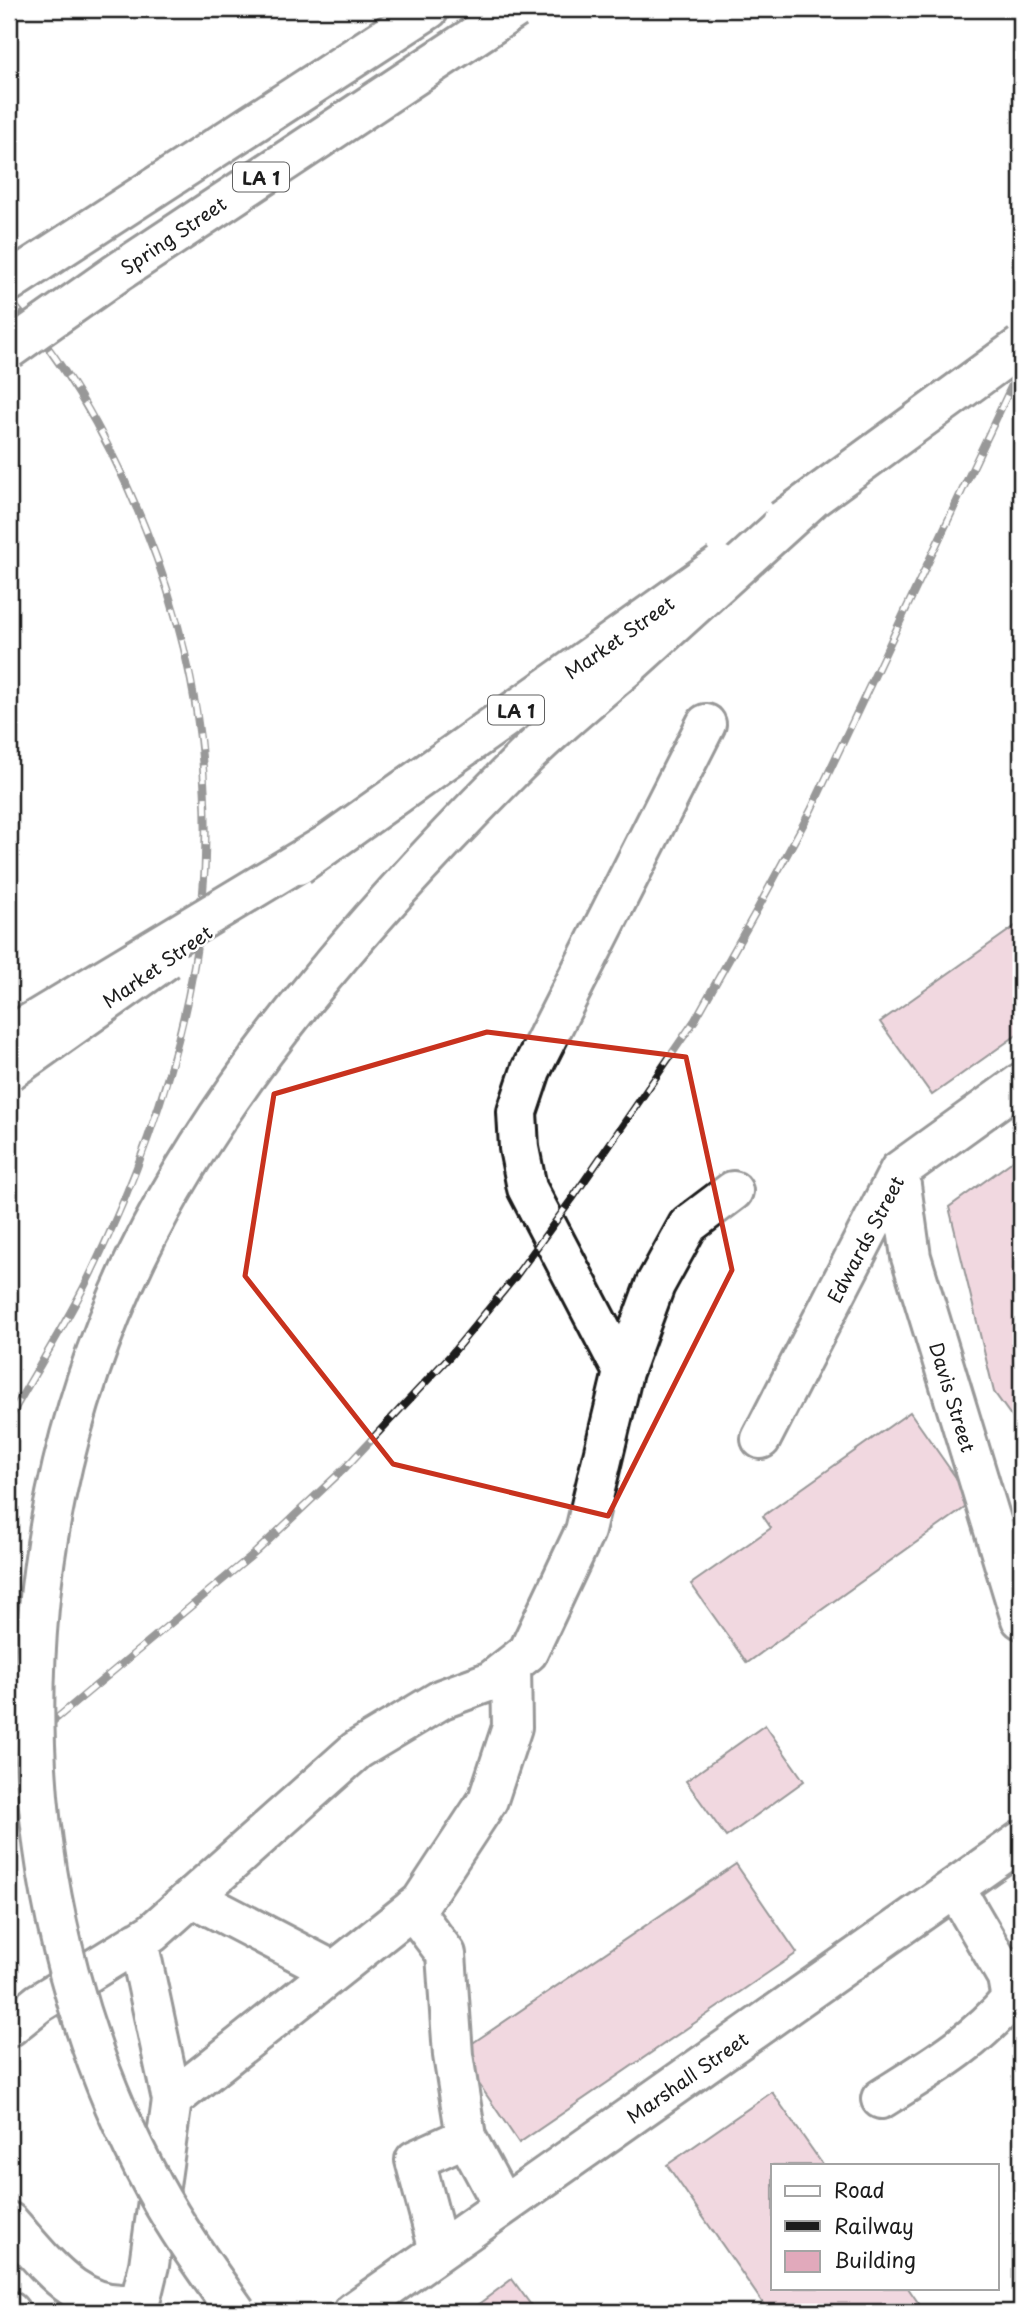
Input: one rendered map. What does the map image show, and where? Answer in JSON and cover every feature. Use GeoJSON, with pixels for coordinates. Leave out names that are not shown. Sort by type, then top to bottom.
{"type":"FeatureCollection","features":[{"type":"Feature","properties":{"kind":"main road"},"geometry":{"type":"LineString","coordinates":[[9,282],[429,9]]}},
{"type":"Feature","properties":{"kind":"main road","name":"Spring Street"},"geometry":{"type":"LineString","coordinates":[[9,349],[117,273],[515,9]]}},
{"type":"Feature","properties":{"kind":"main road","name":"Market Street"},"geometry":{"type":"LineString","coordinates":[[9,1071],[811,500],[1021,346]]}},
{"type":"Feature","properties":{"kind":"main road"},"geometry":{"type":"LineString","coordinates":[[236,2312],[187,2242],[124,2128],[78,2005],[44,1847],[36,1784],[35,1657],[48,1531],[78,1408],[111,1316],[167,1199],[219,1117],[331,968],[391,897],[509,773],[811,500]]}},
{"type":"Feature","properties":{"kind":"main road"},"geometry":{"type":"LineString","coordinates":[[622,1372],[527,1188],[519,1148],[517,1112],[531,1070],[706,724]]}},
{"type":"Feature","properties":{"kind":"main road"},"geometry":{"type":"LineString","coordinates":[[9,1036],[326,845]]}},
{"type":"Feature","properties":{"kind":"main road","name":"Edwards Street"},"geometry":{"type":"LineString","coordinates":[[761,1439],[898,1171],[1021,1083]]}},
{"type":"Feature","properties":{"kind":"main road","name":"Davis Street"},"geometry":{"type":"LineString","coordinates":[[898,1171],[911,1257],[1021,1619]]}},
{"type":"Feature","properties":{"kind":"main road"},"geometry":{"type":"LineString","coordinates":[[9,2027],[39,2003],[152,1933],[357,1751],[442,1699],[491,1681],[528,1652],[585,1531],[622,1372],[655,1285],[688,1225],[733,1191]]}},
{"type":"Feature","properties":{"kind":"main road"},"geometry":{"type":"LineString","coordinates":[[172,2100],[421,1902],[488,1800],[512,1727],[511,1666]]}},
{"type":"Feature","properties":{"kind":"main road","name":"Marshall Street"},"geometry":{"type":"LineString","coordinates":[[353,2312],[1021,1841]]}},
{"type":"Feature","properties":{"kind":"main road"},"geometry":{"type":"LineString","coordinates":[[881,2099],[946,2058],[997,2017],[1011,1999],[1007,1977],[955,1888]]}},
{"type":"Feature","properties":{"kind":"main road"},"geometry":{"type":"LineString","coordinates":[[192,1898],[334,1971]]}},
{"type":"Feature","properties":{"kind":"main road"},"geometry":{"type":"LineString","coordinates":[[412,1909],[446,1954],[453,2055],[466,2137],[503,2207]]}},
{"type":"Feature","properties":{"kind":"main road"},"geometry":{"type":"LineString","coordinates":[[9,2222],[63,2283],[97,2300],[145,2307],[172,2100],[138,1941]]}},
{"type":"Feature","properties":{"kind":"main road"},"geometry":{"type":"LineString","coordinates":[[439,2251],[415,2160],[466,2137]]}},
{"type":"Feature","properties":{"kind":"highlighted area"},"geometry":{"type":"Polygon","coordinates":[[[487,1032],[686,1057],[732,1270],[608,1516],[393,1464],[245,1276],[274,1094],[487,1032]]]}},
{"type":"Feature","properties":{"kind":"building"},"geometry":{"type":"Polygon","coordinates":[[[1021,922],[1021,1032],[932,1095],[880,1022],[1021,922]]]}},
{"type":"Feature","properties":{"kind":"building"},"geometry":{"type":"Polygon","coordinates":[[[1021,1155],[1021,1423],[1017,1424],[994,1392],[949,1207],[1021,1155]]]}},
{"type":"Feature","properties":{"kind":"building"},"geometry":{"type":"Polygon","coordinates":[[[910,1412],[973,1502],[747,1663],[691,1584],[771,1528],[763,1516],[910,1412]]]}},
{"type":"Feature","properties":{"kind":"building"},"geometry":{"type":"Polygon","coordinates":[[[765,1725],[804,1781],[726,1837],[686,1781],[765,1725]]]}},
{"type":"Feature","properties":{"kind":"building"},"geometry":{"type":"Polygon","coordinates":[[[736,1864],[797,1953],[519,2143],[458,2053],[736,1864]]]}},
{"type":"Feature","properties":{"kind":"building"},"geometry":{"type":"Polygon","coordinates":[[[772,2092],[822,2164],[771,2164],[771,2290],[909,2290],[924,2311],[951,2305],[952,2312],[769,2312],[667,2165],[772,2092]]]}},
{"type":"Feature","properties":{"kind":"building"},"geometry":{"type":"Polygon","coordinates":[[[512,2279],[536,2312],[468,2312],[512,2279]]]}},
{"type":"Feature","properties":{"kind":"railway"},"geometry":{"type":"LineString","coordinates":[[9,300],[31,325],[70,379],[103,437],[145,528],[178,624],[198,719],[205,812],[202,904],[188,996],[165,1088],[132,1179],[92,1271],[9,1419]]}},
{"type":"Feature","properties":{"kind":"railway"},"geometry":{"type":"LineString","coordinates":[[9,1758],[256,1552],[345,1468],[450,1356],[515,1277],[572,1199],[695,1020],[811,810],[1021,366]]}}]}
